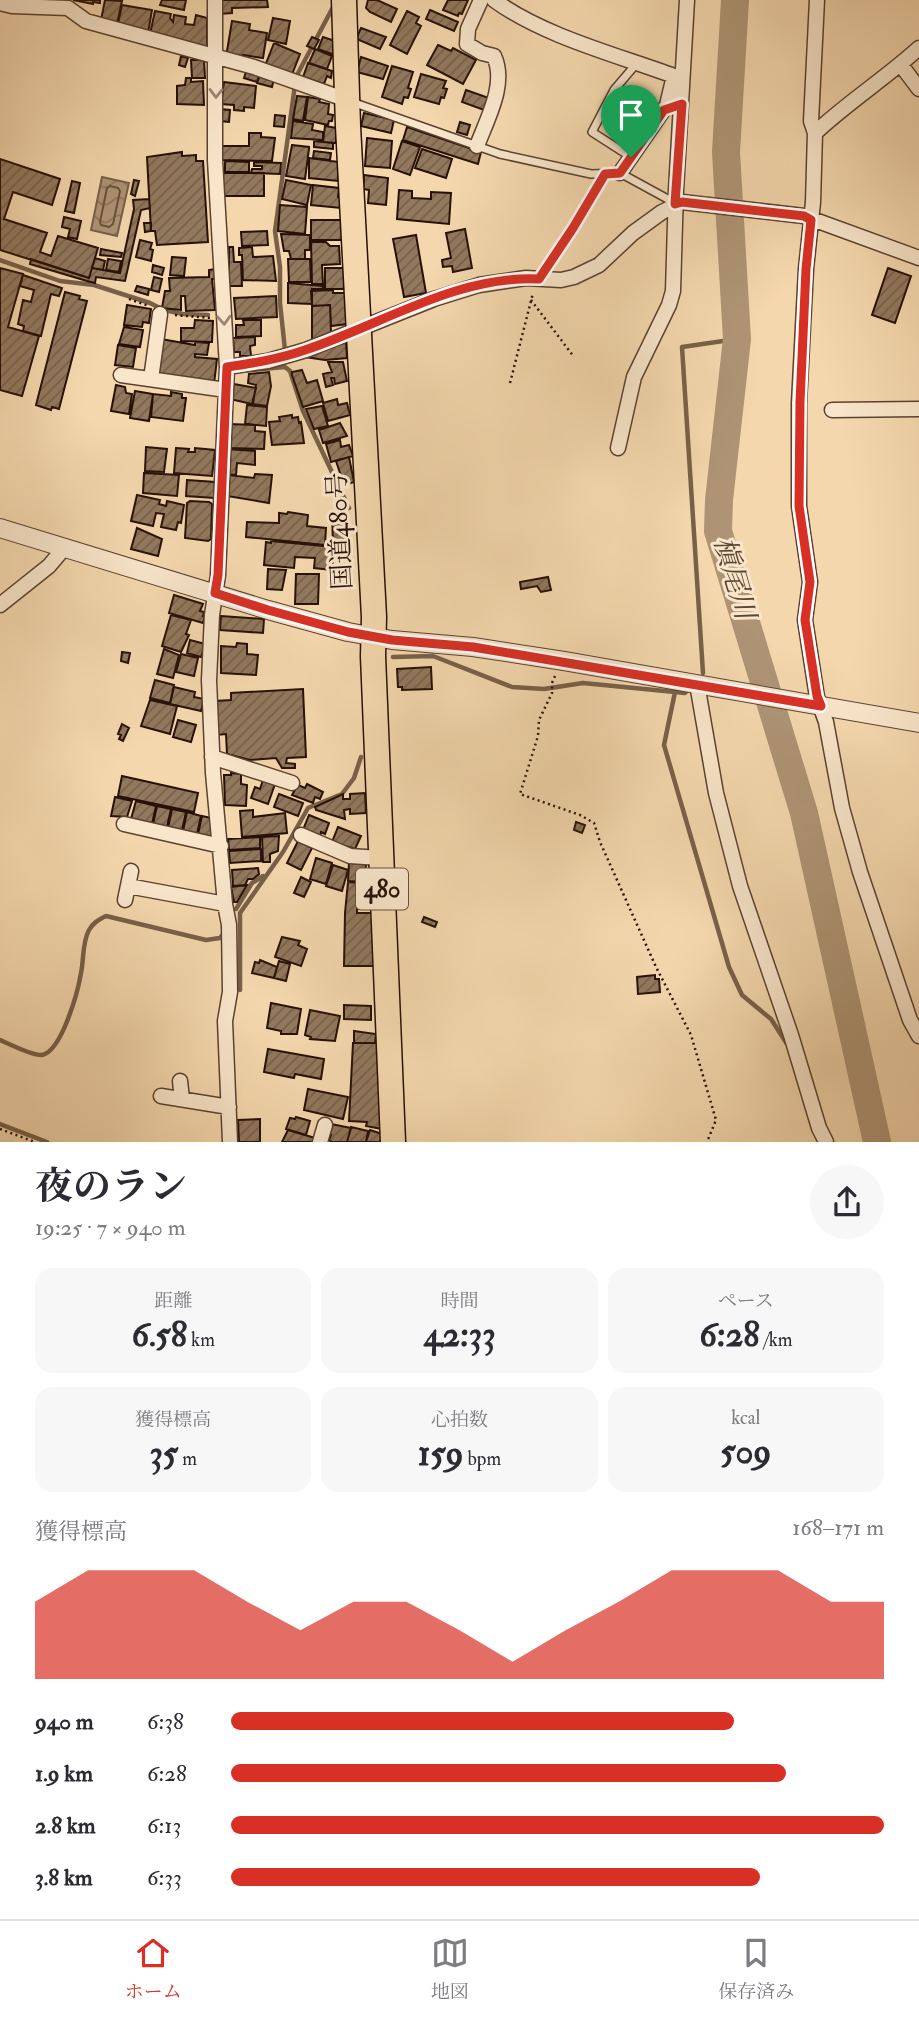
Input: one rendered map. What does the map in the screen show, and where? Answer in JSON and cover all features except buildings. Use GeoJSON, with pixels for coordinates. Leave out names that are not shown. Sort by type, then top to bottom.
{"type":"FeatureCollection","features":[{"type":"Feature","properties":{"kind":"highway","name":"国道480号"},"geometry":{"type":"LineString","coordinates":[[344,0],[393,1142]]}},
{"type":"Feature","properties":{"kind":"street"},"geometry":{"type":"LineString","coordinates":[[215,0],[215,160],[227,367],[218,575],[209,680],[212,757],[229,925],[230,992],[225,1021],[230,1142]]}},
{"type":"Feature","properties":{"kind":"street"},"geometry":{"type":"LineString","coordinates":[[477,146],[498,81],[494,56],[482,53],[467,44],[468,29],[481,0]]}},
{"type":"Feature","properties":{"kind":"street"},"geometry":{"type":"LineString","coordinates":[[494,0],[514,14],[542,27],[674,76],[664,110],[631,157],[612,173]]}},
{"type":"Feature","properties":{"kind":"street"},"geometry":{"type":"LineString","coordinates":[[618,448],[634,377],[669,305],[673,291],[687,0]]}},
{"type":"Feature","properties":{"kind":"street"},"geometry":{"type":"LineString","coordinates":[[817,0],[811,121],[815,133],[808,218],[800,402],[799,506],[810,582],[805,620],[818,705],[826,722],[842,808],[860,872],[910,1020],[919,1036]]}},
{"type":"Feature","properties":{"kind":"street"},"geometry":{"type":"LineString","coordinates":[[0,3],[12,6],[68,8],[86,21],[291,79],[347,100]]}},
{"type":"Feature","properties":{"kind":"street"},"geometry":{"type":"LineString","coordinates":[[815,133],[919,48]]}},
{"type":"Feature","properties":{"kind":"street"},"geometry":{"type":"LineString","coordinates":[[901,65],[919,89]]}},
{"type":"Feature","properties":{"kind":"street"},"geometry":{"type":"LineString","coordinates":[[664,110],[682,104]]}},
{"type":"Feature","properties":{"kind":"street"},"geometry":{"type":"LineString","coordinates":[[227,367],[268,361],[479,285],[526,278],[561,280],[574,277],[599,265],[634,233],[678,203],[808,218],[919,258]]}},
{"type":"Feature","properties":{"kind":"street"},"geometry":{"type":"LineString","coordinates":[[151,379],[160,314]]}},
{"type":"Feature","properties":{"kind":"street"},"geometry":{"type":"LineString","coordinates":[[121,375],[226,390]]}},
{"type":"Feature","properties":{"kind":"street"},"geometry":{"type":"LineString","coordinates":[[832,410],[919,409]]}},
{"type":"Feature","properties":{"kind":"street"},"geometry":{"type":"LineString","coordinates":[[0,528],[281,614],[373,636],[473,647],[919,723]]}},
{"type":"Feature","properties":{"kind":"street"},"geometry":{"type":"LineString","coordinates":[[0,605],[49,566],[65,547]]}},
{"type":"Feature","properties":{"kind":"street"},"geometry":{"type":"LineString","coordinates":[[703,685],[716,793],[740,886],[825,1142]]}},
{"type":"Feature","properties":{"kind":"street"},"geometry":{"type":"LineString","coordinates":[[212,757],[292,783]]}},
{"type":"Feature","properties":{"kind":"street"},"geometry":{"type":"LineString","coordinates":[[124,824],[221,846]]}},
{"type":"Feature","properties":{"kind":"street"},"geometry":{"type":"LineString","coordinates":[[301,835],[350,856],[380,858]]}},
{"type":"Feature","properties":{"kind":"street"},"geometry":{"type":"LineString","coordinates":[[128,886],[182,889],[225,904]]}},
{"type":"Feature","properties":{"kind":"street"},"geometry":{"type":"LineString","coordinates":[[180,1081],[182,1099]]}},
{"type":"Feature","properties":{"kind":"street"},"geometry":{"type":"LineString","coordinates":[[162,1096],[229,1107]]}},
{"type":"Feature","properties":{"kind":"street"},"geometry":{"type":"LineString","coordinates":[[320,1142],[325,1125]]}},
{"type":"Feature","properties":{"kind":"lane"},"geometry":{"type":"LineString","coordinates":[[631,157],[592,132],[614,90],[637,62]]}},
{"type":"Feature","properties":{"kind":"lane"},"geometry":{"type":"LineString","coordinates":[[347,100],[500,154],[591,174],[612,173],[678,203]]}},
{"type":"Feature","properties":{"kind":"path"},"geometry":{"type":"LineString","coordinates":[[539,279],[612,173]]}},
{"type":"Feature","properties":{"kind":"path"},"geometry":{"type":"LineString","coordinates":[[510,383],[531,300],[574,357]]}},
{"type":"Feature","properties":{"kind":"path"},"geometry":{"type":"LineString","coordinates":[[552,683],[552,693],[540,720],[538,736],[520,794],[580,815],[594,823],[656,967],[691,1035],[716,1120],[707,1142]]}},
{"type":"Feature","properties":{"kind":"path"},"geometry":{"type":"LineString","coordinates":[[0,1129],[35,1142]]}},
{"type":"Feature","properties":{"kind":"water"},"geometry":{"type":"Polygon","coordinates":[[[102,177],[129,183],[117,236],[91,230],[102,177]]]}},
{"type":"Feature","properties":{"kind":"waterway","name":"槇尾川"},"geometry":{"type":"LineString","coordinates":[[735,0],[726,152],[737,339],[718,531],[804,813],[877,1142]]}},
{"type":"Feature","properties":{"kind":"waterway"},"geometry":{"type":"LineString","coordinates":[[296,77],[332,9]]}},
{"type":"Feature","properties":{"kind":"waterway"},"geometry":{"type":"LineString","coordinates":[[285,350],[275,231],[295,85]]}},
{"type":"Feature","properties":{"kind":"waterway"},"geometry":{"type":"LineString","coordinates":[[0,260],[60,281],[94,285],[164,310],[208,315]]}},
{"type":"Feature","properties":{"kind":"waterway"},"geometry":{"type":"LineString","coordinates":[[703,673],[682,347],[737,339]]}},
{"type":"Feature","properties":{"kind":"waterway"},"geometry":{"type":"LineString","coordinates":[[238,371],[285,367],[290,371],[303,411],[349,508]]}},
{"type":"Feature","properties":{"kind":"waterway"},"geometry":{"type":"LineString","coordinates":[[393,657],[433,656],[512,687],[544,689],[583,683],[685,693],[688,690]]}},
{"type":"Feature","properties":{"kind":"waterway"},"geometry":{"type":"LineString","coordinates":[[675,692],[664,745],[729,967],[742,995],[771,1019],[787,1044]]}},
{"type":"Feature","properties":{"kind":"waterway"},"geometry":{"type":"LineString","coordinates":[[240,990],[240,913],[283,852],[308,808],[342,794],[354,778],[361,757]]}},
{"type":"Feature","properties":{"kind":"waterway"},"geometry":{"type":"LineString","coordinates":[[236,909],[252,883],[263,876]]}},
{"type":"Feature","properties":{"kind":"waterway"},"geometry":{"type":"LineString","coordinates":[[0,1040],[38,1055],[49,1051],[56,1043],[73,1006],[87,935],[94,924],[106,916],[206,940],[220,938],[223,934]]}},
{"type":"Feature","properties":{"kind":"waterway"},"geometry":{"type":"LineString","coordinates":[[0,1124],[47,1142]]}},
{"type":"Feature","properties":{"kind":"route"},"geometry":{"type":"LineString","coordinates":[[682,104],[675,204],[682,202],[804,216],[811,220],[800,402],[799,506],[810,582],[805,620],[817,696],[821,706],[564,661],[348,632],[215,593],[227,367],[268,361],[306,350],[434,299],[479,285],[526,278],[539,279],[605,174],[620,173],[631,157],[664,110],[682,104]]}}]}
